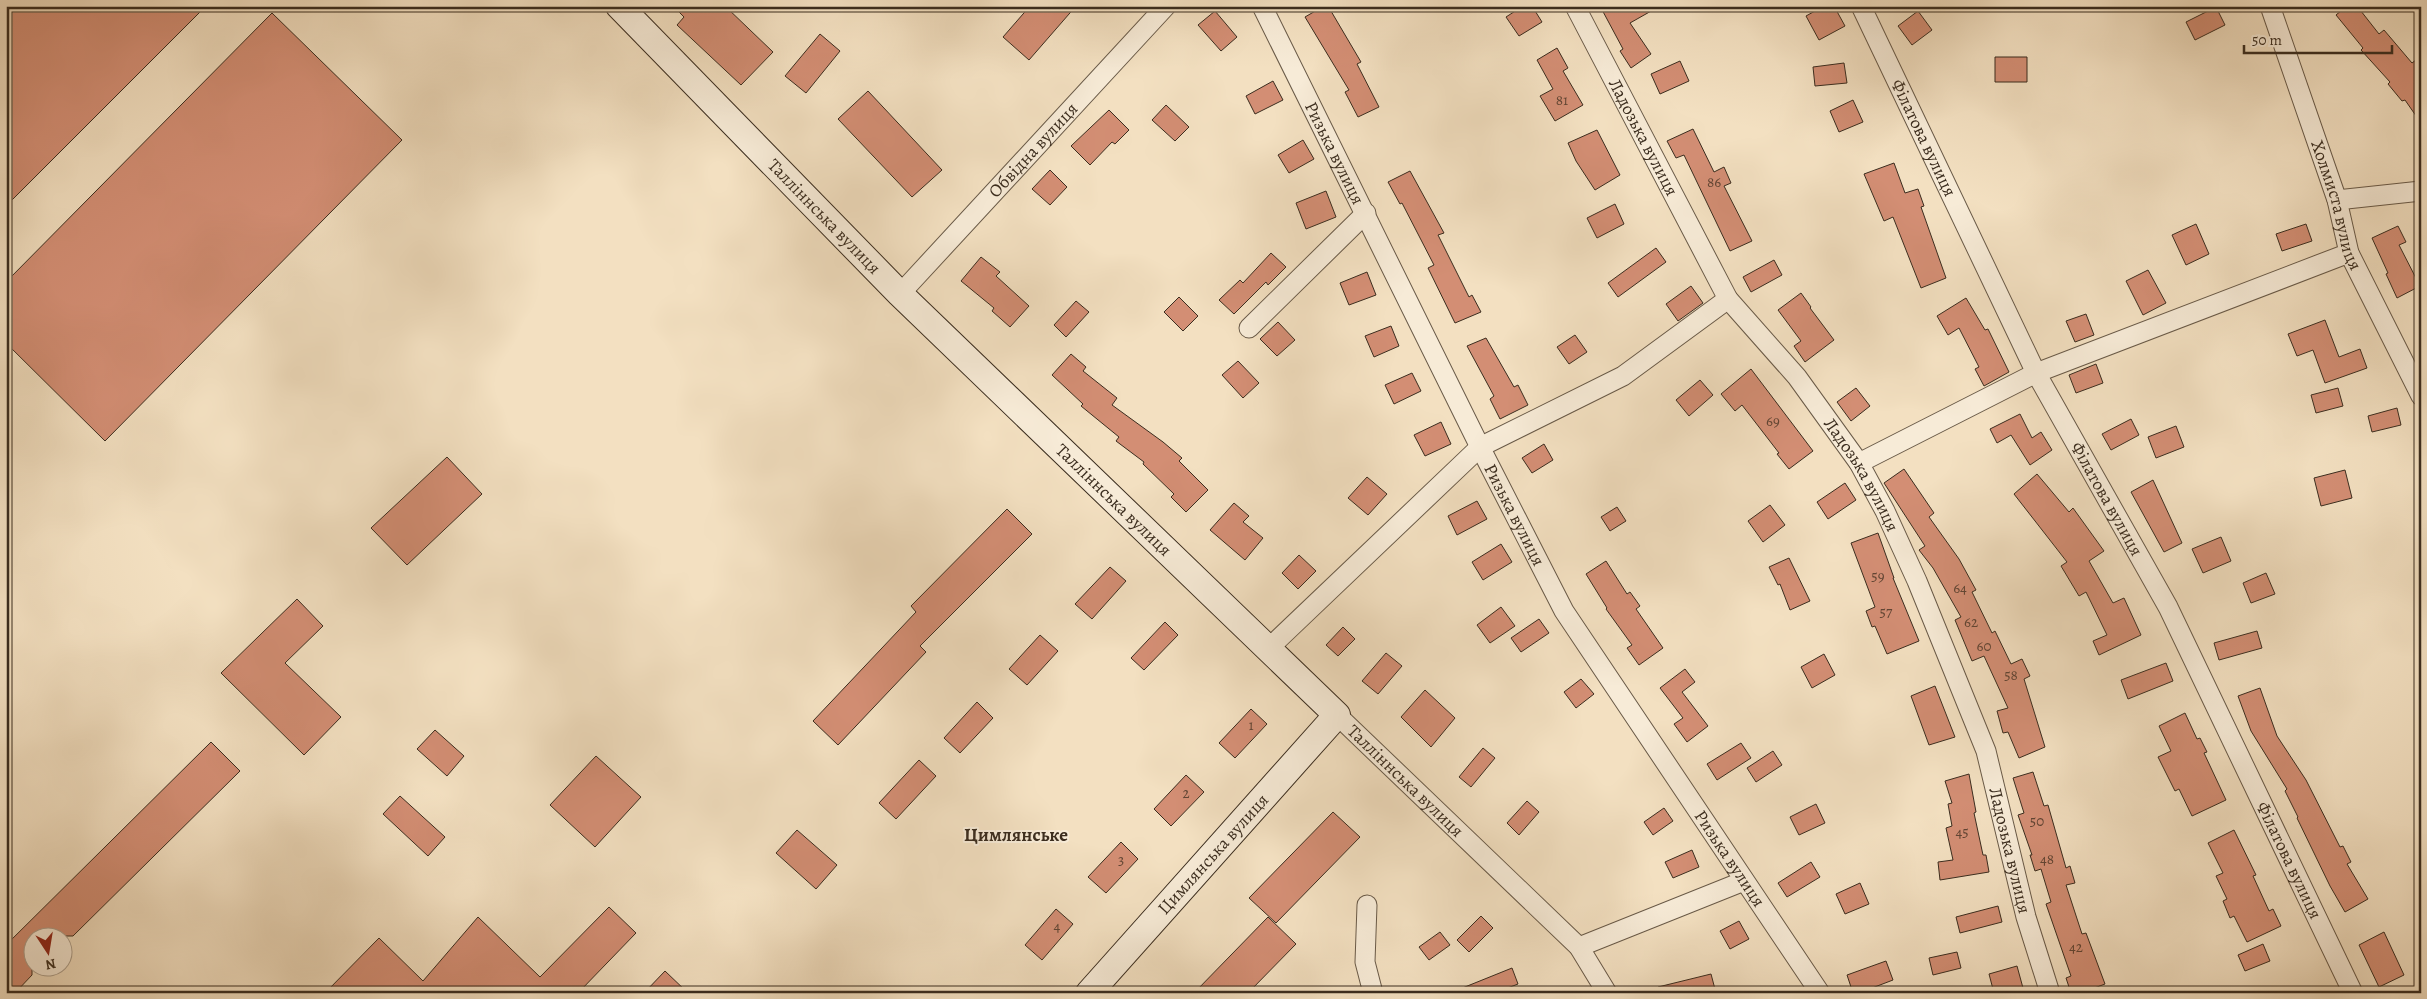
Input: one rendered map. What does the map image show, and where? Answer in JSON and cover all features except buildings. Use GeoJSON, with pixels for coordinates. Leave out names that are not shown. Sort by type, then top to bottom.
{"type":"FeatureCollection","features":[{"type":"Feature","properties":{"kind":"street","name":"Талліннська вулиця"},"geometry":{"type":"LineString","coordinates":[[618,6],[900,294],[1579,947],[1607,993]]}},
{"type":"Feature","properties":{"kind":"street","name":"Обвідна вулиця"},"geometry":{"type":"LineString","coordinates":[[900,294],[1166,6]]}},
{"type":"Feature","properties":{"kind":"street","name":"Ризька вулиця"},"geometry":{"type":"LineString","coordinates":[[1262,6],[1366,213],[1480,447],[1564,611],[1820,993]]}},
{"type":"Feature","properties":{"kind":"street","name":"Ладозька вулиця"},"geometry":{"type":"LineString","coordinates":[[1575,6],[1728,300],[1797,378],[1859,463],[1885,511],[1916,581],[1986,752],[2026,917],[2050,993]]}},
{"type":"Feature","properties":{"kind":"street","name":"Філатова вулиця"},"geometry":{"type":"LineString","coordinates":[[1861,6],[2036,373],[2168,607],[2353,993]]}},
{"type":"Feature","properties":{"kind":"street","name":"Холмиста вулиця"},"geometry":{"type":"LineString","coordinates":[[2270,6],[2337,200],[2349,253],[2421,396]]}},
{"type":"Feature","properties":{"kind":"street"},"geometry":{"type":"LineString","coordinates":[[2337,200],[2419,190]]}},
{"type":"Feature","properties":{"kind":"street"},"geometry":{"type":"LineString","coordinates":[[1249,328],[1366,213]]}},
{"type":"Feature","properties":{"kind":"street"},"geometry":{"type":"LineString","coordinates":[[1859,463],[2036,373],[2349,253]]}},
{"type":"Feature","properties":{"kind":"street"},"geometry":{"type":"LineString","coordinates":[[1268,649],[1480,447],[1623,376],[1728,300]]}},
{"type":"Feature","properties":{"kind":"street","name":"Цимлянська вулиця"},"geometry":{"type":"LineString","coordinates":[[1089,993],[1337,715]]}},
{"type":"Feature","properties":{"kind":"street"},"geometry":{"type":"LineString","coordinates":[[1579,947],[1744,881]]}},
{"type":"Feature","properties":{"kind":"street"},"geometry":{"type":"LineString","coordinates":[[1367,905],[1365,962],[1373,993]]}},
{"type":"Feature","properties":{"kind":"district","name":"Цимлянське"},"geometry":{"type":"Point","coordinates":[1016,835]}}]}
